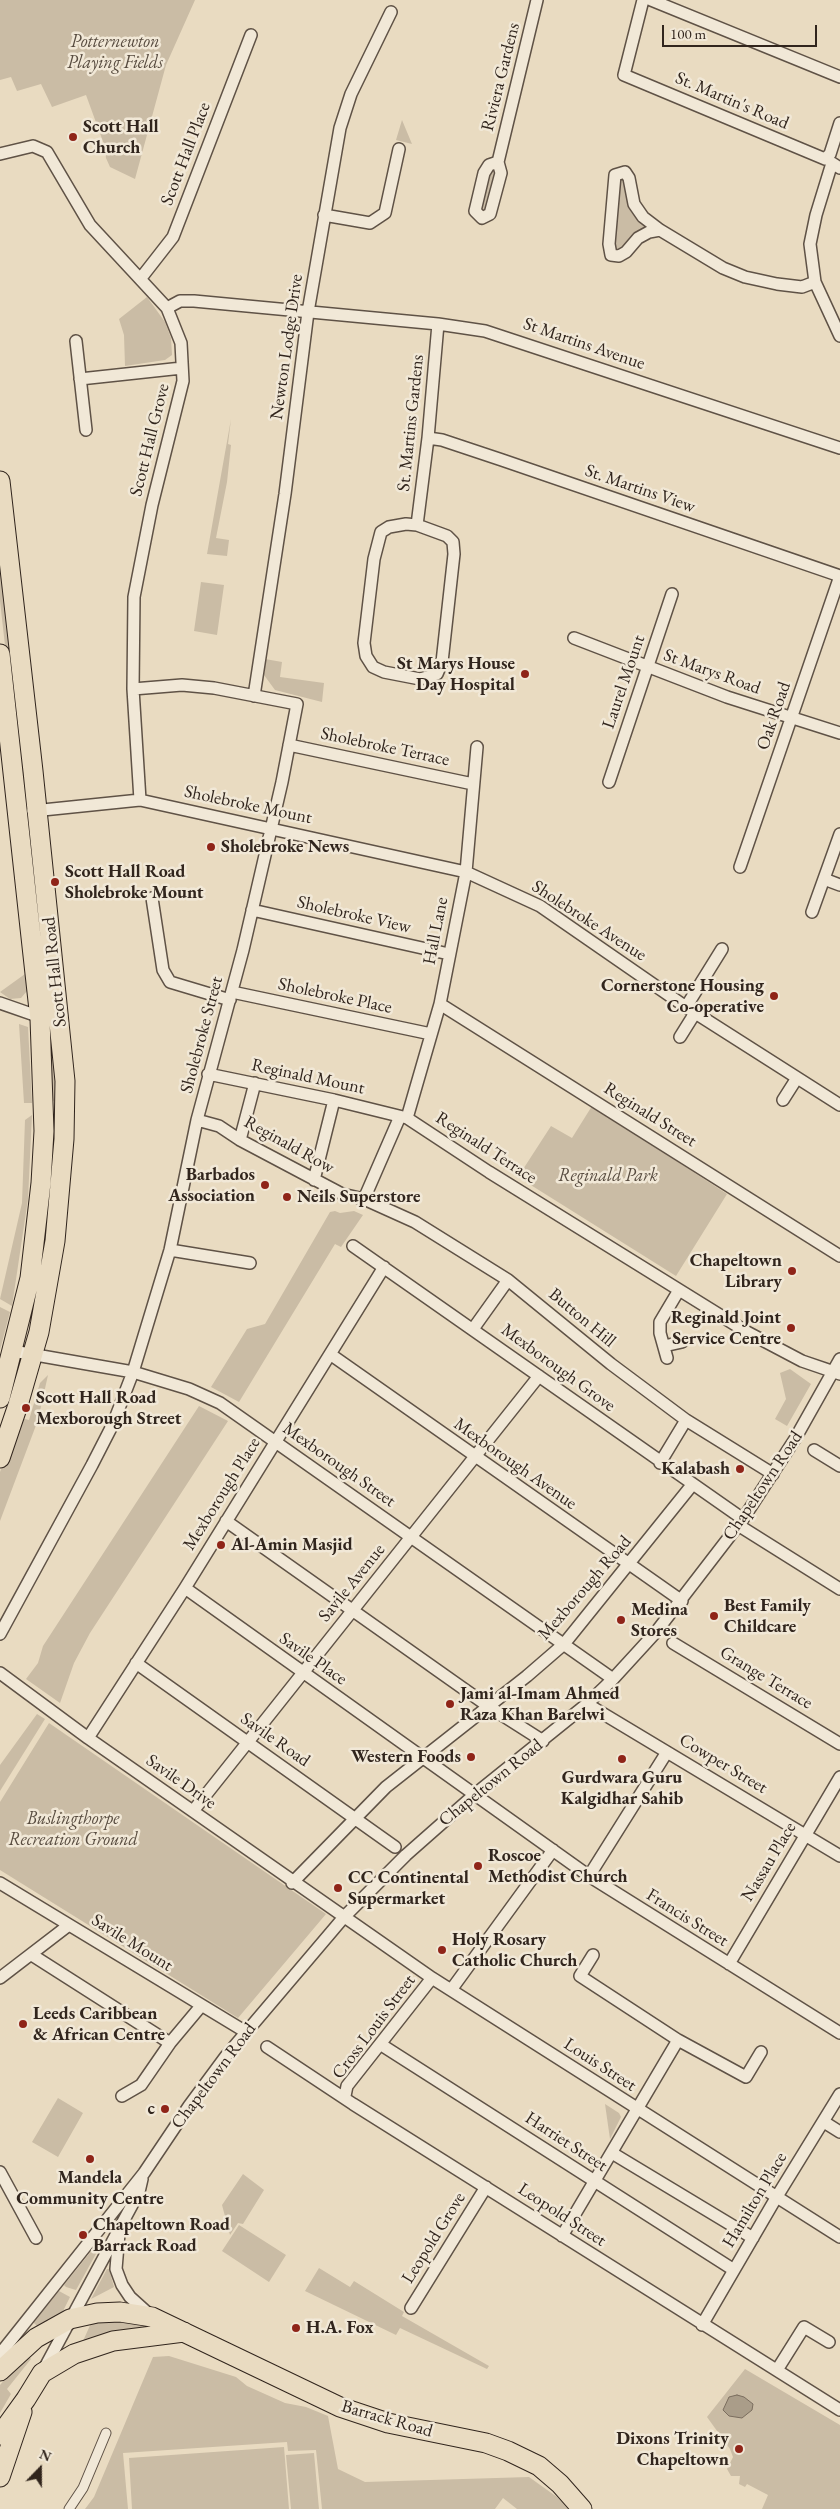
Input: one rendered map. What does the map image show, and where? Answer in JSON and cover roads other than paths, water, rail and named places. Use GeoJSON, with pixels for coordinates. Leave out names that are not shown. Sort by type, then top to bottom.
{"type":"FeatureCollection","features":[{"type":"Feature","properties":{"kind":"main road","name":"Scott Hall Road"},"geometry":{"type":"LineString","coordinates":[[0,481],[28,812],[40,1018],[44,1131],[42,1183],[30,1278],[0,1398]]}},
{"type":"Feature","properties":{"kind":"main road","name":"Scott Hall Road"},"geometry":{"type":"LineString","coordinates":[[0,654],[28,812],[60,1018],[64,1081],[64,1139],[61,1191],[55,1241],[33,1356],[0,1458]]}},
{"type":"Feature","properties":{"kind":"main road","name":"Barrack Road"},"geometry":{"type":"LineString","coordinates":[[0,2371],[36,2338],[70,2320],[98,2313],[120,2312],[152,2316],[164,2320],[184,2332],[340,2407],[388,2422],[486,2443],[508,2451],[539,2466],[560,2484],[582,2509]]}},
{"type":"Feature","properties":{"kind":"main road"},"geometry":{"type":"LineString","coordinates":[[42,2373],[74,2354],[113,2341],[184,2332]]}},
{"type":"Feature","properties":{"kind":"main road","name":"Chapeltown Road"},"geometry":{"type":"LineString","coordinates":[[26,2399],[42,2373]]}},
{"type":"Feature","properties":{"kind":"main road"},"geometry":{"type":"LineString","coordinates":[[0,2435],[26,2399]]}},
{"type":"Feature","properties":{"kind":"main road"},"geometry":{"type":"LineString","coordinates":[[0,2477],[26,2399]]}},
{"type":"Feature","properties":{"kind":"street","name":"Riviera Gardens"},"geometry":{"type":"LineString","coordinates":[[498,162],[537,0]]}},
{"type":"Feature","properties":{"kind":"street","name":"St. Martin's Road"},"geometry":{"type":"LineString","coordinates":[[643,0],[624,75],[833,163]]}},
{"type":"Feature","properties":{"kind":"street"},"geometry":{"type":"LineString","coordinates":[[651,0],[840,77]]}},
{"type":"Feature","properties":{"kind":"street","name":"Newton Lodge Drive"},"geometry":{"type":"LineString","coordinates":[[254,696],[285,494],[308,312],[340,128],[350,94],[391,12]]}},
{"type":"Feature","properties":{"kind":"street","name":"Scott Hall Place"},"geometry":{"type":"LineString","coordinates":[[141,278],[173,237],[251,35]]}},
{"type":"Feature","properties":{"kind":"street"},"geometry":{"type":"LineString","coordinates":[[840,123],[830,154],[833,163],[816,215],[810,244],[815,282],[840,336]]}},
{"type":"Feature","properties":{"kind":"street","name":"Scott Hall Grove"},"geometry":{"type":"LineString","coordinates":[[0,154],[33,146],[47,152],[76,206],[90,226],[141,278],[167,308],[181,344],[183,382],[152,505],[134,598],[133,689],[140,800]]}},
{"type":"Feature","properties":{"kind":"street"},"geometry":{"type":"LineString","coordinates":[[324,215],[370,223],[385,213],[399,149]]}},
{"type":"Feature","properties":{"kind":"street"},"geometry":{"type":"LineString","coordinates":[[660,230],[649,232],[638,238],[626,252],[619,256],[611,255],[609,244],[615,175],[625,172],[629,178],[637,209],[660,230],[722,268],[745,277],[802,286],[815,282]]}},
{"type":"Feature","properties":{"kind":"street","name":"St Martins Avenue"},"geometry":{"type":"LineString","coordinates":[[167,308],[180,301],[194,300],[485,330],[840,448]]}},
{"type":"Feature","properties":{"kind":"street","name":"St. Martins Gardens"},"geometry":{"type":"LineString","coordinates":[[417,525],[428,438],[438,324]]}},
{"type":"Feature","properties":{"kind":"street"},"geometry":{"type":"LineString","coordinates":[[76,341],[86,430]]}},
{"type":"Feature","properties":{"kind":"street"},"geometry":{"type":"LineString","coordinates":[[80,379],[182,368]]}},
{"type":"Feature","properties":{"kind":"street","name":"St. Martins View"},"geometry":{"type":"LineString","coordinates":[[428,438],[442,440],[502,460],[840,576]]}},
{"type":"Feature","properties":{"kind":"street"},"geometry":{"type":"LineString","coordinates":[[406,524],[417,525],[447,536],[453,542],[454,554],[442,662],[438,674],[420,679],[384,672],[373,667],[366,656],[364,643],[374,559],[380,532],[390,527],[406,524]]}},
{"type":"Feature","properties":{"kind":"street","name":"Oak Road"},"geometry":{"type":"LineString","coordinates":[[740,866],[840,576]]}},
{"type":"Feature","properties":{"kind":"street","name":"Laurel Mount"},"geometry":{"type":"LineString","coordinates":[[609,782],[672,594]]}},
{"type":"Feature","properties":{"kind":"street","name":"St Marys Road"},"geometry":{"type":"LineString","coordinates":[[574,638],[647,668],[727,697],[840,733]]}},
{"type":"Feature","properties":{"kind":"street"},"geometry":{"type":"LineString","coordinates":[[133,689],[182,685],[214,688],[254,696]]}},
{"type":"Feature","properties":{"kind":"street","name":"Sholebroke Street"},"geometry":{"type":"LineString","coordinates":[[133,1372],[170,1250],[197,1120],[252,910],[297,704],[254,696]]}},
{"type":"Feature","properties":{"kind":"street","name":"Sholebroke Terrace"},"geometry":{"type":"LineString","coordinates":[[289,745],[473,784]]}},
{"type":"Feature","properties":{"kind":"street","name":"Hall Lane"},"geometry":{"type":"LineString","coordinates":[[364,1199],[402,1118],[440,1004],[466,872],[477,747]]}},
{"type":"Feature","properties":{"kind":"street","name":"Sholebroke Mount"},"geometry":{"type":"LineString","coordinates":[[28,812],[140,800],[270,827],[466,872]]}},
{"type":"Feature","properties":{"kind":"street"},"geometry":{"type":"LineString","coordinates":[[812,912],[840,834]]}},
{"type":"Feature","properties":{"kind":"street","name":"Sholebroke Avenue"},"geometry":{"type":"LineString","coordinates":[[466,872],[540,906],[691,1010],[840,1105]]}},
{"type":"Feature","properties":{"kind":"street"},"geometry":{"type":"LineString","coordinates":[[824,879],[840,885]]}},
{"type":"Feature","properties":{"kind":"street","name":"Sholebroke Place"},"geometry":{"type":"LineString","coordinates":[[152,898],[163,970],[170,982],[231,996],[431,1034]]}},
{"type":"Feature","properties":{"kind":"street","name":"Sholebroke View"},"geometry":{"type":"LineString","coordinates":[[252,910],[449,954]]}},
{"type":"Feature","properties":{"kind":"street"},"geometry":{"type":"LineString","coordinates":[[680,1037],[691,1010],[722,950]]}},
{"type":"Feature","properties":{"kind":"street"},"geometry":{"type":"LineString","coordinates":[[0,1003],[40,1018],[60,1018]]}},
{"type":"Feature","properties":{"kind":"street","name":"Reginald Street"},"geometry":{"type":"LineString","coordinates":[[440,1004],[840,1256]]}},
{"type":"Feature","properties":{"kind":"street","name":"Reginald Mount"},"geometry":{"type":"LineString","coordinates":[[208,1074],[334,1100],[402,1118]]}},
{"type":"Feature","properties":{"kind":"street"},"geometry":{"type":"LineString","coordinates":[[783,1100],[797,1078]]}},
{"type":"Feature","properties":{"kind":"street"},"geometry":{"type":"LineString","coordinates":[[240,1140],[255,1083]]}},
{"type":"Feature","properties":{"kind":"street"},"geometry":{"type":"LineString","coordinates":[[314,1180],[334,1100]]}},
{"type":"Feature","properties":{"kind":"street","name":"Reginald Terrace"},"geometry":{"type":"LineString","coordinates":[[402,1118],[747,1332],[795,1358],[837,1373]]}},
{"type":"Feature","properties":{"kind":"street","name":"Reginald Row"},"geometry":{"type":"LineString","coordinates":[[197,1120],[219,1126],[240,1140],[342,1194],[364,1199]]}},
{"type":"Feature","properties":{"kind":"street","name":"Button Hill"},"geometry":{"type":"LineString","coordinates":[[364,1199],[415,1222],[508,1280],[611,1364],[686,1420],[773,1474]]}},
{"type":"Feature","properties":{"kind":"street","name":"Mexborough Grove"},"geometry":{"type":"LineString","coordinates":[[353,1246],[660,1462],[740,1522],[840,1589]]}},
{"type":"Feature","properties":{"kind":"street"},"geometry":{"type":"LineString","coordinates":[[170,1250],[250,1263]]}},
{"type":"Feature","properties":{"kind":"street","name":"Mexborough Place"},"geometry":{"type":"LineString","coordinates":[[88,1738],[185,1588],[384,1267]]}},
{"type":"Feature","properties":{"kind":"street"},"geometry":{"type":"LineString","coordinates":[[473,1329],[508,1280]]}},
{"type":"Feature","properties":{"kind":"street"},"geometry":{"type":"LineString","coordinates":[[667,1358],[660,1333],[660,1322],[679,1290]]}},
{"type":"Feature","properties":{"kind":"street"},"geometry":{"type":"LineString","coordinates":[[664,1346],[682,1342]]}},
{"type":"Feature","properties":{"kind":"street","name":"Mexborough Street"},"geometry":{"type":"LineString","coordinates":[[12,1351],[133,1372],[189,1389],[220,1403],[276,1440],[613,1680]]}},
{"type":"Feature","properties":{"kind":"street","name":"Mexborough Avenue"},"geometry":{"type":"LineString","coordinates":[[330,1354],[629,1566],[682,1601]]}},
{"type":"Feature","properties":{"kind":"street","name":"Chapeltown Road"},"geometry":{"type":"LineString","coordinates":[[0,2354],[144,2173],[189,2106],[246,2032],[400,1850],[474,1795],[587,1704],[613,1680],[682,1601],[773,1474],[837,1373],[840,1359]]}},
{"type":"Feature","properties":{"kind":"street"},"geometry":{"type":"LineString","coordinates":[[0,1634],[92,1466],[113,1424],[133,1372]]}},
{"type":"Feature","properties":{"kind":"street","name":"Savile Avenue"},"geometry":{"type":"LineString","coordinates":[[193,1811],[539,1376]]}},
{"type":"Feature","properties":{"kind":"street"},"geometry":{"type":"LineString","coordinates":[[660,1462],[686,1420]]}},
{"type":"Feature","properties":{"kind":"street"},"geometry":{"type":"LineString","coordinates":[[814,1450],[840,1466]]}},
{"type":"Feature","properties":{"kind":"street","name":"Mexborough Road"},"geometry":{"type":"LineString","coordinates":[[292,1883],[386,1787],[564,1644],[629,1566],[692,1485]]}},
{"type":"Feature","properties":{"kind":"street"},"geometry":{"type":"LineString","coordinates":[[226,1521],[488,1706],[543,1741]]}},
{"type":"Feature","properties":{"kind":"street","name":"Savile Place"},"geometry":{"type":"LineString","coordinates":[[185,1588],[422,1757]]}},
{"type":"Feature","properties":{"kind":"street","name":"Grange Terrace"},"geometry":{"type":"LineString","coordinates":[[673,1643],[840,1744]]}},
{"type":"Feature","properties":{"kind":"street","name":"Savile Road"},"geometry":{"type":"LineString","coordinates":[[136,1663],[400,1850]]}},
{"type":"Feature","properties":{"kind":"street","name":"Savile Drive"},"geometry":{"type":"LineString","coordinates":[[0,1673],[292,1883],[344,1917]]}},
{"type":"Feature","properties":{"kind":"street","name":"Cowper Street"},"geometry":{"type":"LineString","coordinates":[[587,1704],[840,1856]]}},
{"type":"Feature","properties":{"kind":"street"},"geometry":{"type":"LineString","coordinates":[[589,1876],[668,1752]]}},
{"type":"Feature","properties":{"kind":"street","name":"Francis Street"},"geometry":{"type":"LineString","coordinates":[[422,1757],[589,1876],[840,2033]]}},
{"type":"Feature","properties":{"kind":"street","name":"Nassau Place"},"geometry":{"type":"LineString","coordinates":[[729,1964],[840,1777]]}},
{"type":"Feature","properties":{"kind":"street"},"geometry":{"type":"LineString","coordinates":[[452,1990],[553,1850]]}},
{"type":"Feature","properties":{"kind":"street","name":"Savile Mount"},"geometry":{"type":"LineString","coordinates":[[0,1883],[200,2006],[246,2032]]}},
{"type":"Feature","properties":{"kind":"street","name":"Louis Street"},"geometry":{"type":"LineString","coordinates":[[344,1917],[432,1978],[840,2237]]}},
{"type":"Feature","properties":{"kind":"street"},"geometry":{"type":"LineString","coordinates":[[0,1978],[69,1925]]}},
{"type":"Feature","properties":{"kind":"street"},"geometry":{"type":"LineString","coordinates":[[32,1955],[170,2043]]}},
{"type":"Feature","properties":{"kind":"street"},"geometry":{"type":"LineString","coordinates":[[593,1955],[580,1976],[678,2040],[746,2076],[761,2052]]}},
{"type":"Feature","properties":{"kind":"street","name":"Cross Louis Street"},"geometry":{"type":"LineString","coordinates":[[345,2096],[347,2086],[432,1978]]}},
{"type":"Feature","properties":{"kind":"street"},"geometry":{"type":"LineString","coordinates":[[122,2096],[141,2085],[170,2043],[200,2006]]}},
{"type":"Feature","properties":{"kind":"street"},"geometry":{"type":"LineString","coordinates":[[562,2236],[678,2040]]}},
{"type":"Feature","properties":{"kind":"street","name":"Harriet Street"},"geometry":{"type":"LineString","coordinates":[[380,2044],[734,2270]]}},
{"type":"Feature","properties":{"kind":"street","name":"Leopold Street"},"geometry":{"type":"LineString","coordinates":[[267,2047],[702,2325],[840,2410]]}},
{"type":"Feature","properties":{"kind":"street","name":"Hamilton Place"},"geometry":{"type":"LineString","coordinates":[[702,2325],[776,2198],[840,2094]]}},
{"type":"Feature","properties":{"kind":"street"},"geometry":{"type":"LineString","coordinates":[[824,2122],[840,2132]]}},
{"type":"Feature","properties":{"kind":"street"},"geometry":{"type":"LineString","coordinates":[[612,2153],[753,2238]]}},
{"type":"Feature","properties":{"kind":"street"},"geometry":{"type":"LineString","coordinates":[[0,2172],[36,2238]]}},
{"type":"Feature","properties":{"kind":"street","name":"Chapeltown Road"},"geometry":{"type":"LineString","coordinates":[[42,2373],[139,2192],[144,2173]]}},
{"type":"Feature","properties":{"kind":"street","name":"Leopold Grove"},"geometry":{"type":"LineString","coordinates":[[411,2308],[486,2188]]}},
{"type":"Feature","properties":{"kind":"street","name":"Chapeltown Road"},"geometry":{"type":"LineString","coordinates":[[119,2227],[116,2269],[122,2285],[130,2297],[152,2316]]}},
{"type":"Feature","properties":{"kind":"street"},"geometry":{"type":"LineString","coordinates":[[777,2370],[804,2327],[828,2342]]}},
{"type":"Feature","properties":{"kind":"street"},"geometry":{"type":"LineString","coordinates":[[69,2508],[83,2488],[106,2432]]}},
{"type":"Feature","properties":{"kind":"place","name":"Scott Hall Church"},"geometry":{"type":"Point","coordinates":[73,137]}},
{"type":"Feature","properties":{"kind":"place","name":"St Marys House Day Hospital"},"geometry":{"type":"Point","coordinates":[525,674]}},
{"type":"Feature","properties":{"kind":"place","name":"Sholebroke News"},"geometry":{"type":"Point","coordinates":[211,847]}},
{"type":"Feature","properties":{"kind":"place","name":"Scott Hall Road Sholebroke Mount"},"geometry":{"type":"Point","coordinates":[55,882]}},
{"type":"Feature","properties":{"kind":"place","name":"Cornerstone Housing Co-operative"},"geometry":{"type":"Point","coordinates":[774,996]}},
{"type":"Feature","properties":{"kind":"place","name":"Barbados Association"},"geometry":{"type":"Point","coordinates":[265,1185]}},
{"type":"Feature","properties":{"kind":"place","name":"Neils Superstore"},"geometry":{"type":"Point","coordinates":[287,1197]}},
{"type":"Feature","properties":{"kind":"place","name":"Chapeltown Library"},"geometry":{"type":"Point","coordinates":[792,1271]}},
{"type":"Feature","properties":{"kind":"place","name":"Reginald Joint Service Centre"},"geometry":{"type":"Point","coordinates":[791,1328]}},
{"type":"Feature","properties":{"kind":"place","name":"Scott Hall Road Mexborough Street"},"geometry":{"type":"Point","coordinates":[26,1408]}},
{"type":"Feature","properties":{"kind":"place","name":"Kalabash"},"geometry":{"type":"Point","coordinates":[740,1469]}},
{"type":"Feature","properties":{"kind":"place","name":"Al-Amin Masjid"},"geometry":{"type":"Point","coordinates":[221,1545]}},
{"type":"Feature","properties":{"kind":"place","name":"Best Family Childcare"},"geometry":{"type":"Point","coordinates":[714,1616]}},
{"type":"Feature","properties":{"kind":"place","name":"Medina Stores"},"geometry":{"type":"Point","coordinates":[621,1620]}},
{"type":"Feature","properties":{"kind":"place","name":"Jami al-Imam Ahmed Raza Khan Barelwi"},"geometry":{"type":"Point","coordinates":[450,1704]}},
{"type":"Feature","properties":{"kind":"place","name":"Western Foods"},"geometry":{"type":"Point","coordinates":[471,1757]}},
{"type":"Feature","properties":{"kind":"place","name":"Gurdwara Guru Kalgidhar Sahib"},"geometry":{"type":"Point","coordinates":[622,1759]}},
{"type":"Feature","properties":{"kind":"place","name":"Roscoe Methodist Church"},"geometry":{"type":"Point","coordinates":[478,1866]}},
{"type":"Feature","properties":{"kind":"place","name":"CC Continental Supermarket"},"geometry":{"type":"Point","coordinates":[338,1888]}},
{"type":"Feature","properties":{"kind":"place","name":"Holy Rosary Catholic Church"},"geometry":{"type":"Point","coordinates":[442,1950]}},
{"type":"Feature","properties":{"kind":"place","name":"Leeds Caribbean & African Centre"},"geometry":{"type":"Point","coordinates":[23,2024]}},
{"type":"Feature","properties":{"kind":"place","name":"c"},"geometry":{"type":"Point","coordinates":[165,2109]}},
{"type":"Feature","properties":{"kind":"place","name":"Mandela Community Centre"},"geometry":{"type":"Point","coordinates":[90,2159]}},
{"type":"Feature","properties":{"kind":"place","name":"Chapeltown Road Barrack Road"},"geometry":{"type":"Point","coordinates":[83,2235]}},
{"type":"Feature","properties":{"kind":"place","name":"H.A. Fox"},"geometry":{"type":"Point","coordinates":[296,2328]}},
{"type":"Feature","properties":{"kind":"place","name":"Dixons Trinity Chapeltown"},"geometry":{"type":"Point","coordinates":[739,2449]}},
{"type":"Feature","properties":{"kind":"park label","name":"Potternewton Playing Fields"},"geometry":{"type":"Point","coordinates":[115,52]}},
{"type":"Feature","properties":{"kind":"park label","name":"Reginald Park"},"geometry":{"type":"Point","coordinates":[608,1176]}},
{"type":"Feature","properties":{"kind":"park label","name":"Buslingthorpe Recreation Ground"},"geometry":{"type":"Point","coordinates":[73,1829]}}]}
